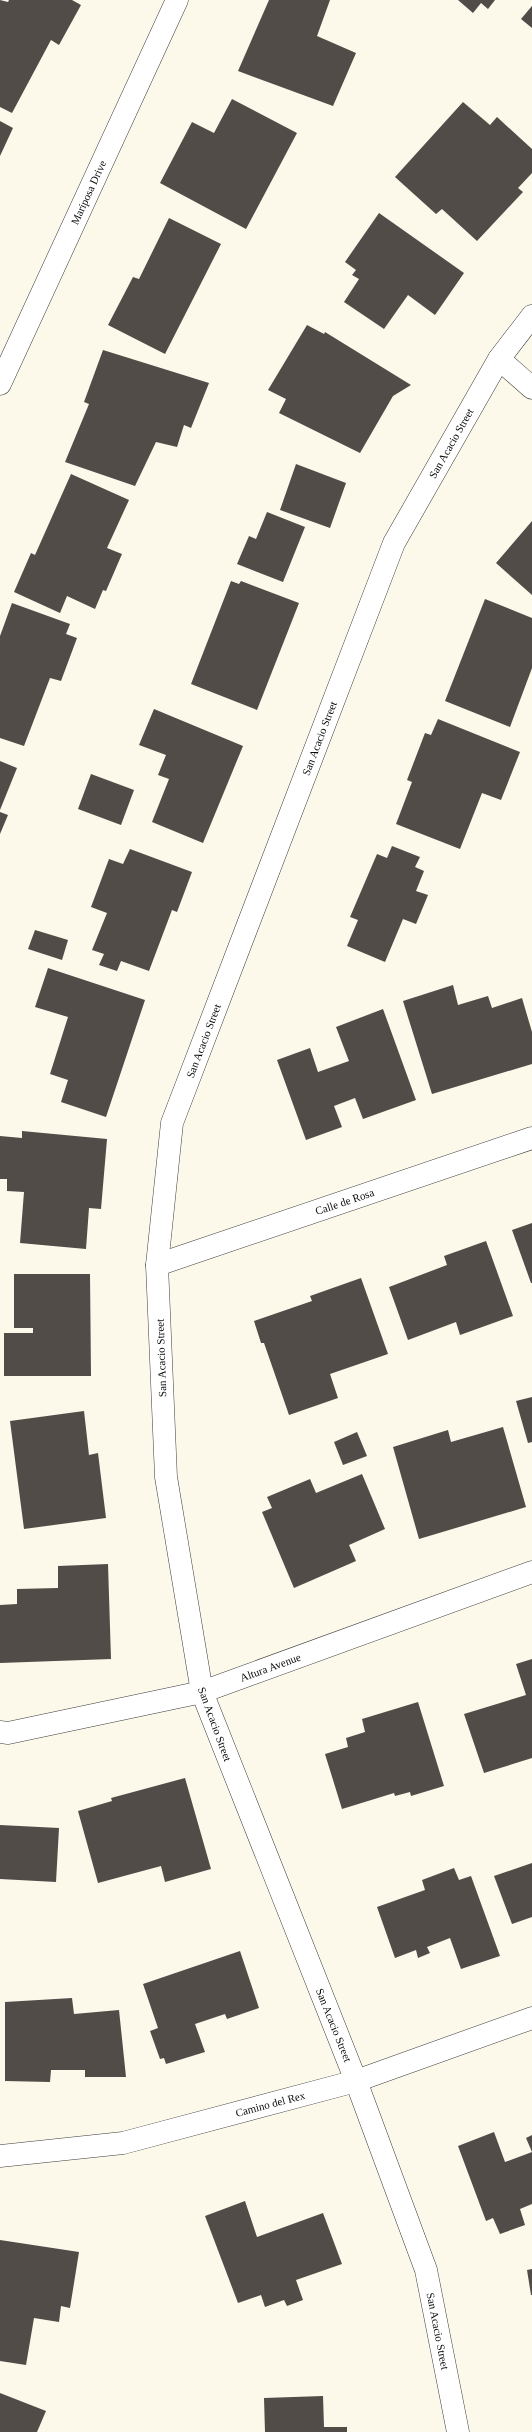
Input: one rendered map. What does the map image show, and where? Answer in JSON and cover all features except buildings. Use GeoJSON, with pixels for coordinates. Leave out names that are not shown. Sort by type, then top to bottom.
{"type":"FeatureCollection","features":[{"type":"Feature","properties":{"kind":"street","name":"Mariposa Drive"},"geometry":{"type":"LineString","coordinates":[[0,384],[177,0]]}},
{"type":"Feature","properties":{"kind":"street","name":"San Acacio Street"},"geometry":{"type":"LineString","coordinates":[[458,2432],[426,2270],[356,2081],[202,1692],[166,1477],[157,1265],[172,1123],[394,543],[499,359],[532,316]]}},
{"type":"Feature","properties":{"kind":"street"},"geometry":{"type":"LineString","coordinates":[[499,359],[532,388]]}},
{"type":"Feature","properties":{"kind":"street","name":"Calle de Rosa"},"geometry":{"type":"LineString","coordinates":[[157,1265],[532,1138]]}},
{"type":"Feature","properties":{"kind":"street","name":"Altura Avenue"},"geometry":{"type":"LineString","coordinates":[[0,1732],[8,1733],[202,1692],[532,1572]]}},
{"type":"Feature","properties":{"kind":"street","name":"Camino del Rex"},"geometry":{"type":"LineString","coordinates":[[0,2156],[123,2143],[356,2081],[532,2018]]}}]}
